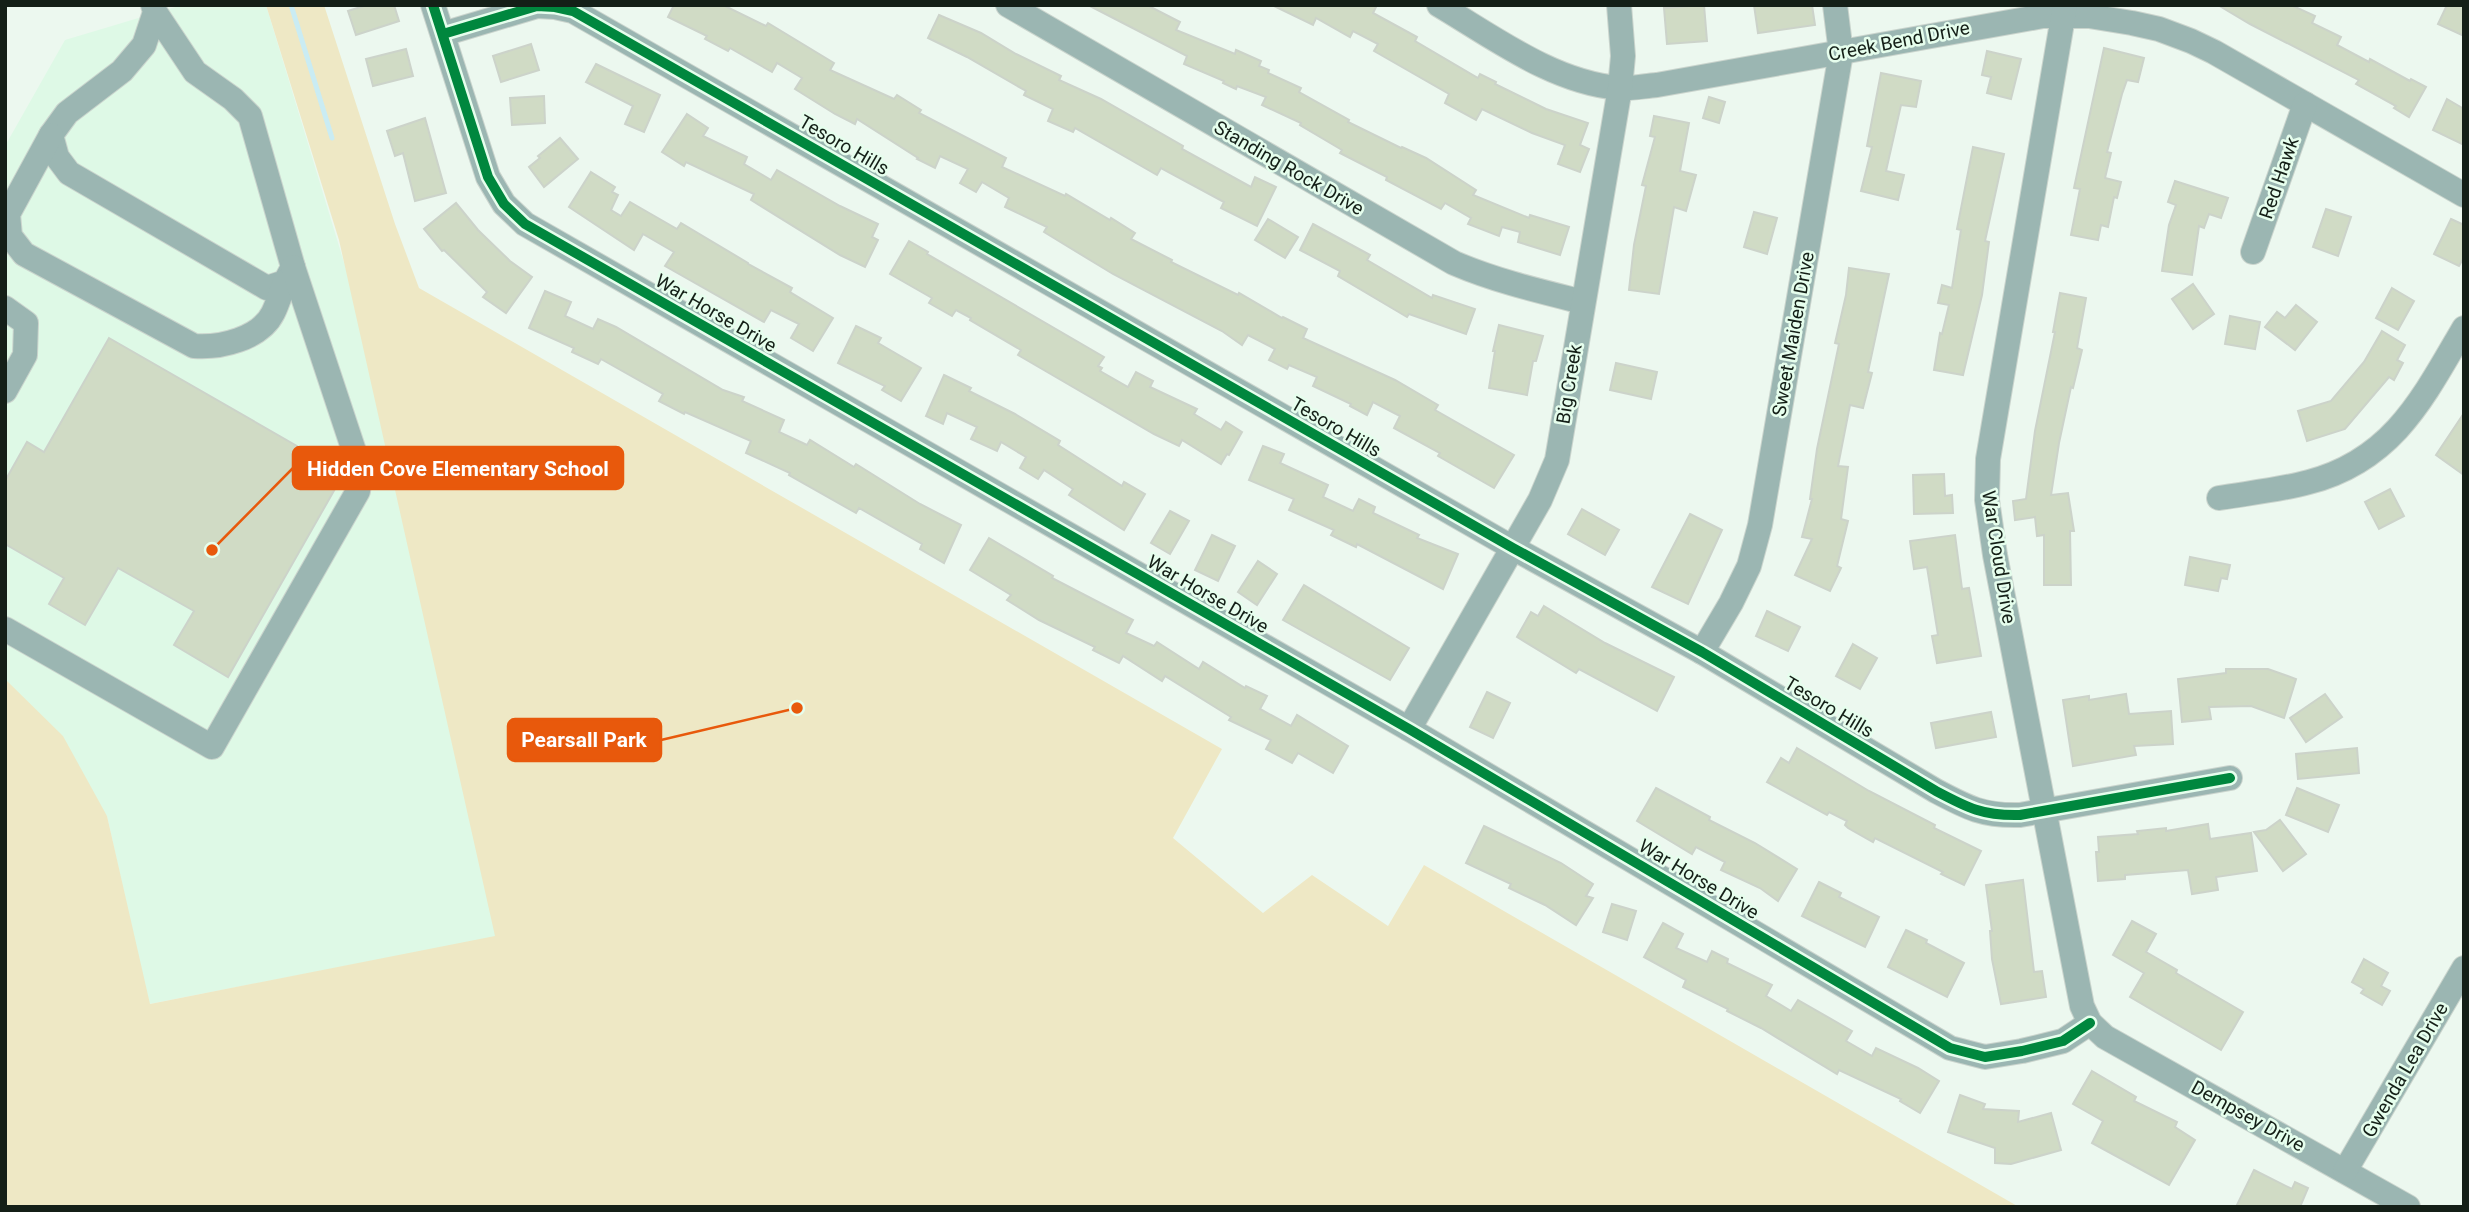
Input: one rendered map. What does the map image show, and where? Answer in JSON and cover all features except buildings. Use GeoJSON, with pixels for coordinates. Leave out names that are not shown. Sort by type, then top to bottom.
{"type":"FeatureCollection","features":[{"type":"Feature","properties":{"kind":"street","name":"War Horse Drive"},"geometry":{"type":"LineString","coordinates":[[433,5],[488,177],[504,204],[525,224],[1409,729],[1950,1048],[1985,1058],[2063,1041],[2090,1023]]}},
{"type":"Feature","properties":{"kind":"street","name":"Standing Rock Drive"},"geometry":{"type":"LineString","coordinates":[[1008,5],[1454,263],[1506,283],[1583,302]]}},
{"type":"Feature","properties":{"kind":"street","name":"Creek Bend Drive"},"geometry":{"type":"LineString","coordinates":[[1438,5],[1548,69],[1584,82],[1620,88],[1657,85],[1841,53],[2064,10],[2169,33],[2214,52],[2464,195]]}},
{"type":"Feature","properties":{"kind":"street","name":"Big Creek"},"geometry":{"type":"LineString","coordinates":[[1409,729],[1540,500],[1557,460],[1620,88],[1623,56],[1619,5]]}},
{"type":"Feature","properties":{"kind":"street","name":"Sweet Maiden Drive"},"geometry":{"type":"LineString","coordinates":[[1702,652],[1749,566],[1760,526],[1841,53],[1835,5]]}},
{"type":"Feature","properties":{"kind":"street","name":"Tesoro Hills"},"geometry":{"type":"LineString","coordinates":[[443,34],[537,6],[573,11],[1513,548],[1702,652],[1969,809],[1995,816],[2020,815],[2230,778]]}},
{"type":"Feature","properties":{"kind":"street"},"geometry":{"type":"LineString","coordinates":[[154,9],[144,45],[122,71],[67,113],[51,135],[7,218],[10,236],[24,254],[194,346],[229,344],[254,332],[272,316],[289,274]]}},
{"type":"Feature","properties":{"kind":"street"},"geometry":{"type":"LineString","coordinates":[[5,629],[212,747],[358,491],[360,472],[289,274],[250,116],[233,99],[195,72],[154,9]]}},
{"type":"Feature","properties":{"kind":"street","name":"War Cloud Drive"},"geometry":{"type":"LineString","coordinates":[[2064,10],[1990,447],[1987,500],[1995,555],[2082,1006],[2090,1023]]}},
{"type":"Feature","properties":{"kind":"street","name":"Red Hawk"},"geometry":{"type":"LineString","coordinates":[[2253,252],[2305,104]]}},
{"type":"Feature","properties":{"kind":"street"},"geometry":{"type":"LineString","coordinates":[[51,135],[57,157],[69,173],[267,288],[289,274]]}},
{"type":"Feature","properties":{"kind":"street"},"geometry":{"type":"LineString","coordinates":[[5,308],[26,323],[25,355],[5,391]]}},
{"type":"Feature","properties":{"kind":"street"},"geometry":{"type":"LineString","coordinates":[[2219,498],[2307,483],[2327,477],[2363,459],[2395,434],[2409,419],[2464,328]]}},
{"type":"Feature","properties":{"kind":"street","name":"Gwenda Lea Drive"},"geometry":{"type":"LineString","coordinates":[[2346,1171],[2464,968]]}},
{"type":"Feature","properties":{"kind":"street","name":"Dempsey Drive"},"geometry":{"type":"LineString","coordinates":[[2090,1023],[2105,1037],[2408,1207]]}},
{"type":"Feature","properties":{"kind":"shaded area"},"geometry":{"type":"Polygon","coordinates":[[[182,5],[266,5],[392,421],[496,937],[149,1004],[107,816],[5,679],[5,146],[65,40],[182,5]]]}},
{"type":"Feature","properties":{"kind":"shaded area"},"geometry":{"type":"Polygon","coordinates":[[[266,5],[324,5],[395,224],[419,288],[1222,749],[1173,838],[1263,913],[1312,875],[1388,926],[1424,865],[2019,1207],[5,1207],[5,679],[63,736],[107,816],[150,1004],[495,936],[339,240],[266,5]]]}},
{"type":"Feature","properties":{"kind":"waterway"},"geometry":{"type":"LineString","coordinates":[[291,5],[332,138]]}},
{"type":"Feature","properties":{"kind":"cycle path"},"geometry":{"type":"LineString","coordinates":[[433,5],[488,177],[504,204],[525,224],[1409,729],[1950,1048],[1985,1057],[2022,1051],[2063,1041],[2090,1023]]}},
{"type":"Feature","properties":{"kind":"cycle path"},"geometry":{"type":"LineString","coordinates":[[443,34],[537,6],[573,11],[1513,548],[1702,652],[1936,791],[1967,806],[1996,814],[2020,815],[2230,778]]}},
{"type":"Feature","properties":{"kind":"place","name":"Hidden Cove Elementary School"},"geometry":{"type":"Point","coordinates":[212,550]}},
{"type":"Feature","properties":{"kind":"place","name":"Pearsall Park"},"geometry":{"type":"Point","coordinates":[797,708]}}]}
